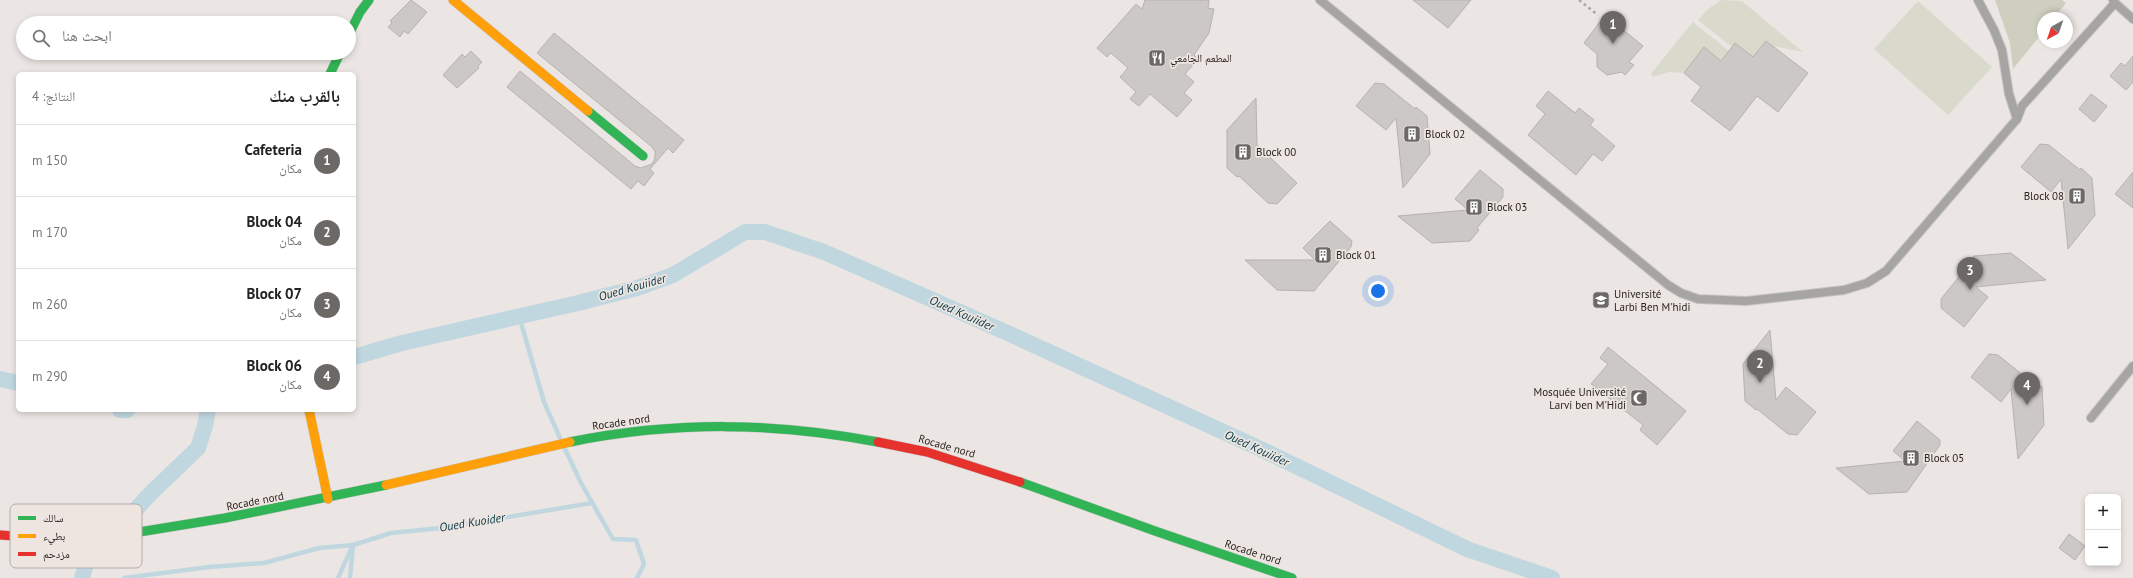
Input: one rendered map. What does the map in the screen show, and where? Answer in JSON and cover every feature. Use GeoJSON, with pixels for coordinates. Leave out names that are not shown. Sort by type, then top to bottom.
{"type":"FeatureCollection","features":[{"type":"Feature","properties":{"kind":"main road"},"geometry":{"type":"LineString","coordinates":[[356,20],[369,0]]}},
{"type":"Feature","properties":{"kind":"main road"},"geometry":{"type":"LineString","coordinates":[[453,0],[643,156]]}},
{"type":"Feature","properties":{"kind":"main road"},"geometry":{"type":"LineString","coordinates":[[331,72],[337,60]]}},
{"type":"Feature","properties":{"kind":"main road"},"geometry":{"type":"LineString","coordinates":[[310,414],[328,499]]}},
{"type":"Feature","properties":{"kind":"main road","name":"Rocade nord"},"geometry":{"type":"LineString","coordinates":[[142,533],[328,499],[578,440],[645,430],[707,426],[765,428],[872,440],[929,453],[987,470],[1174,538],[1292,578]]}},
{"type":"Feature","properties":{"kind":"main road","name":"Rocade nord"},"geometry":{"type":"LineString","coordinates":[[0,535],[10,536]]}},
{"type":"Feature","properties":{"kind":"lane"},"geometry":{"type":"LineString","coordinates":[[1320,0],[1608,238],[1668,285],[1681,294],[1698,299],[1746,301],[1825,293],[1856,287],[1877,277],[1894,262],[2017,119],[2022,106],[2114,1],[2133,19]]}},
{"type":"Feature","properties":{"kind":"lane"},"geometry":{"type":"LineString","coordinates":[[1978,0],[1994,30],[2002,50],[2009,94],[2017,119]]}},
{"type":"Feature","properties":{"kind":"lane"},"geometry":{"type":"LineString","coordinates":[[2091,418],[2133,366]]}},
{"type":"Feature","properties":{"kind":"path"},"geometry":{"type":"LineString","coordinates":[[1579,0],[1598,15]]}},
{"type":"Feature","properties":{"kind":"shaded area"},"geometry":{"type":"Polygon","coordinates":[[[1721,0],[1742,1],[1803,52],[1773,46],[1753,57],[1732,47],[1698,20],[1708,9],[1721,0]]]}},
{"type":"Feature","properties":{"kind":"shaded area"},"geometry":{"type":"Polygon","coordinates":[[[1918,1],[1992,67],[1948,115],[1874,49],[1918,1]]]}},
{"type":"Feature","properties":{"kind":"shaded area"},"geometry":{"type":"Polygon","coordinates":[[[1693,22],[1729,51],[1721,61],[1704,48],[1684,73],[1669,72],[1653,77],[1651,74],[1653,71],[1693,22]]]}},
{"type":"Feature","properties":{"kind":"green space"},"geometry":{"type":"Polygon","coordinates":[[[1995,0],[2062,0],[2066,3],[2059,12],[2037,12],[2037,39],[2013,69],[2010,43],[1995,0]]]}},
{"type":"Feature","properties":{"kind":"building"},"geometry":{"type":"Polygon","coordinates":[[[411,0],[427,12],[408,34],[404,31],[400,37],[388,27],[392,23],[390,21],[411,0]]]}},
{"type":"Feature","properties":{"kind":"building","name":"المطعم الجامعي"},"geometry":{"type":"Polygon","coordinates":[[[1145,0],[1209,0],[1208,8],[1214,9],[1209,33],[1194,55],[1198,59],[1185,74],[1194,82],[1184,93],[1192,100],[1177,117],[1150,94],[1139,106],[1130,99],[1136,92],[1120,77],[1128,68],[1111,53],[1107,57],[1097,48],[1136,4],[1142,9],[1145,0]]]}},
{"type":"Feature","properties":{"kind":"building"},"geometry":{"type":"Polygon","coordinates":[[[1413,0],[1471,0],[1448,28],[1413,0]]]}},
{"type":"Feature","properties":{"kind":"building"},"geometry":{"type":"Polygon","coordinates":[[[1605,15],[1643,46],[1629,62],[1634,65],[1625,75],[1622,72],[1607,75],[1597,67],[1597,54],[1584,43],[1605,15]]]}},
{"type":"Feature","properties":{"kind":"building"},"geometry":{"type":"Polygon","coordinates":[[[554,33],[684,140],[673,153],[668,148],[650,169],[654,173],[644,186],[638,181],[631,189],[507,87],[520,71],[635,166],[641,168],[652,164],[655,158],[655,151],[651,146],[537,53],[554,33]]]}},
{"type":"Feature","properties":{"kind":"building"},"geometry":{"type":"Polygon","coordinates":[[[1766,41],[1808,73],[1778,112],[1757,96],[1730,131],[1691,101],[1701,87],[1684,73],[1704,47],[1721,61],[1735,43],[1753,57],[1766,41]]]}},
{"type":"Feature","properties":{"kind":"building"},"geometry":{"type":"Polygon","coordinates":[[[471,51],[482,62],[478,66],[479,68],[457,88],[443,75],[462,54],[465,57],[471,51]]]}},
{"type":"Feature","properties":{"kind":"building"},"geometry":{"type":"Polygon","coordinates":[[[2133,56],[2133,82],[2126,90],[2110,76],[2121,63],[2125,66],[2133,56]]]}},
{"type":"Feature","properties":{"kind":"building","name":"Block 02"},"geometry":{"type":"Polygon","coordinates":[[[1375,83],[1384,84],[1415,109],[1416,107],[1427,116],[1430,154],[1403,188],[1396,118],[1386,130],[1356,106],[1375,83]]]}},
{"type":"Feature","properties":{"kind":"building"},"geometry":{"type":"Polygon","coordinates":[[[1548,91],[1575,113],[1579,108],[1594,120],[1590,125],[1615,146],[1602,161],[1593,154],[1576,175],[1528,135],[1545,114],[1536,106],[1548,91]]]}},
{"type":"Feature","properties":{"kind":"building"},"geometry":{"type":"Polygon","coordinates":[[[2091,94],[2107,106],[2094,122],[2079,109],[2091,94]]]}},
{"type":"Feature","properties":{"kind":"building","name":"Block 00"},"geometry":{"type":"Polygon","coordinates":[[[1256,98],[1257,145],[1297,183],[1277,204],[1268,203],[1239,176],[1237,177],[1227,168],[1227,130],[1256,98]]]}},
{"type":"Feature","properties":{"kind":"building","name":"Block 08"},"geometry":{"type":"Polygon","coordinates":[[[2040,144],[2049,145],[2080,170],[2081,168],[2092,178],[2095,215],[2068,249],[2061,179],[2051,192],[2021,167],[2040,144]]]}},
{"type":"Feature","properties":{"kind":"building","name":"Block 03"},"geometry":{"type":"Polygon","coordinates":[[[1480,170],[1503,189],[1503,197],[1477,228],[1479,230],[1470,241],[1432,243],[1398,216],[1468,210],[1455,199],[1480,170]]]}},
{"type":"Feature","properties":{"kind":"building"},"geometry":{"type":"Polygon","coordinates":[[[2133,172],[2133,208],[2115,194],[2133,172]]]}},
{"type":"Feature","properties":{"kind":"building","name":"Block 01"},"geometry":{"type":"Polygon","coordinates":[[[1330,221],[1352,241],[1351,247],[1314,291],[1277,290],[1245,260],[1315,260],[1303,248],[1330,221]]]}},
{"type":"Feature","properties":{"kind":"building"},"geometry":{"type":"Polygon","coordinates":[[[2011,253],[2046,280],[1976,287],[1988,297],[1964,327],[1941,308],[1941,299],[1966,268],[1964,267],[1974,256],[2011,253]]]}},
{"type":"Feature","properties":{"kind":"building"},"geometry":{"type":"Polygon","coordinates":[[[1770,330],[1776,400],[1786,387],[1816,412],[1797,435],[1788,434],[1745,401],[1743,364],[1770,330]]]}},
{"type":"Feature","properties":{"kind":"building","name":"Mosquée Université Larvi ben M'Hidi"},"geometry":{"type":"Polygon","coordinates":[[[1608,347],[1686,411],[1657,445],[1640,430],[1643,425],[1591,384],[1608,364],[1600,358],[1608,347]]]}},
{"type":"Feature","properties":{"kind":"building"},"geometry":{"type":"Polygon","coordinates":[[[1989,354],[1998,355],[2029,380],[2031,378],[2042,387],[2044,425],[2018,459],[2011,389],[2001,402],[1971,377],[1989,354]]]}},
{"type":"Feature","properties":{"kind":"building","name":"Block 05"},"geometry":{"type":"Polygon","coordinates":[[[1917,421],[1940,440],[1940,445],[1907,492],[1869,494],[1836,468],[1905,461],[1893,451],[1917,421]]]}},
{"type":"Feature","properties":{"kind":"building"},"geometry":{"type":"Polygon","coordinates":[[[2069,534],[2085,546],[2075,560],[2059,548],[2069,534]]]}},
{"type":"Feature","properties":{"kind":"waterway","name":"Oued Kouiider"},"geometry":{"type":"LineString","coordinates":[[356,356],[402,343],[637,288],[673,275],[745,232],[765,232],[824,252],[1012,335],[1265,451],[1467,549],[1552,578]]}},
{"type":"Feature","properties":{"kind":"waterway","name":"Oued Kuoider"},"geometry":{"type":"LineString","coordinates":[[519,316],[544,402],[560,438]]}},
{"type":"Feature","properties":{"kind":"waterway","name":"Oued Kouiider"},"geometry":{"type":"LineString","coordinates":[[0,379],[16,383]]}},
{"type":"Feature","properties":{"kind":"waterway","name":"Oued Kouiider"},"geometry":{"type":"LineString","coordinates":[[141,504],[198,448],[208,412]]}},
{"type":"Feature","properties":{"kind":"waterway","name":"Oued Kuoider"},"geometry":{"type":"LineString","coordinates":[[565,449],[581,483],[613,539],[636,540],[644,564],[637,578]]}},
{"type":"Feature","properties":{"kind":"waterway","name":"Oued Kuoider"},"geometry":{"type":"LineString","coordinates":[[350,578],[353,545],[391,533],[441,528],[592,503]]}},
{"type":"Feature","properties":{"kind":"waterway","name":"Oued Kuoider"},"geometry":{"type":"LineString","coordinates":[[124,578],[209,567],[264,563],[319,548],[353,545]]}},
{"type":"Feature","properties":{"kind":"waterway","name":"Oued Kuoider"},"geometry":{"type":"LineString","coordinates":[[338,578],[352,547]]}},
{"type":"Feature","properties":{"kind":"waterway","name":"Oued Kouiider"},"geometry":{"type":"LineString","coordinates":[[82,578],[85,568]]}},
{"type":"Feature","properties":{"kind":"traffic: fast"},"geometry":{"type":"LineString","coordinates":[[356,20],[369,0]]}},
{"type":"Feature","properties":{"kind":"traffic: fast"},"geometry":{"type":"LineString","coordinates":[[331,72],[337,60]]}},
{"type":"Feature","properties":{"kind":"traffic: fast"},"geometry":{"type":"LineString","coordinates":[[588,111],[643,156]]}},
{"type":"Feature","properties":{"kind":"traffic: fast"},"geometry":{"type":"LineString","coordinates":[[570,442],[609,435],[686,427],[763,428],[839,435],[878,442]]}},
{"type":"Feature","properties":{"kind":"traffic: fast"},"geometry":{"type":"LineString","coordinates":[[1020,482],[1155,531],[1292,578]]}},
{"type":"Feature","properties":{"kind":"traffic: fast"},"geometry":{"type":"LineString","coordinates":[[142,532],[225,518],[386,485]]}},
{"type":"Feature","properties":{"kind":"traffic: slow"},"geometry":{"type":"LineString","coordinates":[[453,0],[588,111]]}},
{"type":"Feature","properties":{"kind":"traffic: slow"},"geometry":{"type":"LineString","coordinates":[[309,412],[328,499]]}},
{"type":"Feature","properties":{"kind":"traffic: slow"},"geometry":{"type":"LineString","coordinates":[[386,485],[570,442]]}},
{"type":"Feature","properties":{"kind":"traffic: jam"},"geometry":{"type":"LineString","coordinates":[[878,442],[927,452],[1020,482]]}},
{"type":"Feature","properties":{"kind":"traffic: jam"},"geometry":{"type":"LineString","coordinates":[[0,535],[10,536]]}},
{"type":"Feature","properties":{"kind":"place","name":"Cafeteria"},"geometry":{"type":"Point","coordinates":[1613,44]}},
{"type":"Feature","properties":{"kind":"place","name":"المطعم الجامعي"},"geometry":{"type":"Point","coordinates":[1157,58]}},
{"type":"Feature","properties":{"kind":"place","name":"Block 02"},"geometry":{"type":"Point","coordinates":[1412,134]}},
{"type":"Feature","properties":{"kind":"place","name":"Block 00"},"geometry":{"type":"Point","coordinates":[1243,152]}},
{"type":"Feature","properties":{"kind":"place","name":"Block 08"},"geometry":{"type":"Point","coordinates":[2077,196]}},
{"type":"Feature","properties":{"kind":"place","name":"Block 03"},"geometry":{"type":"Point","coordinates":[1474,207]}},
{"type":"Feature","properties":{"kind":"place","name":"Block 01"},"geometry":{"type":"Point","coordinates":[1323,255]}},
{"type":"Feature","properties":{"kind":"place","name":"Block 07"},"geometry":{"type":"Point","coordinates":[1970,290]}},
{"type":"Feature","properties":{"kind":"place","name":"Université Larbi Ben M'hidi"},"geometry":{"type":"Point","coordinates":[1601,300]}},
{"type":"Feature","properties":{"kind":"place","name":"Block 04"},"geometry":{"type":"Point","coordinates":[1760,383]}},
{"type":"Feature","properties":{"kind":"place","name":"Mosquée Université Larvi ben M'Hidi"},"geometry":{"type":"Point","coordinates":[1639,398]}},
{"type":"Feature","properties":{"kind":"place","name":"Block 06"},"geometry":{"type":"Point","coordinates":[2027,405]}},
{"type":"Feature","properties":{"kind":"place","name":"Block 05"},"geometry":{"type":"Point","coordinates":[1911,458]}}]}
